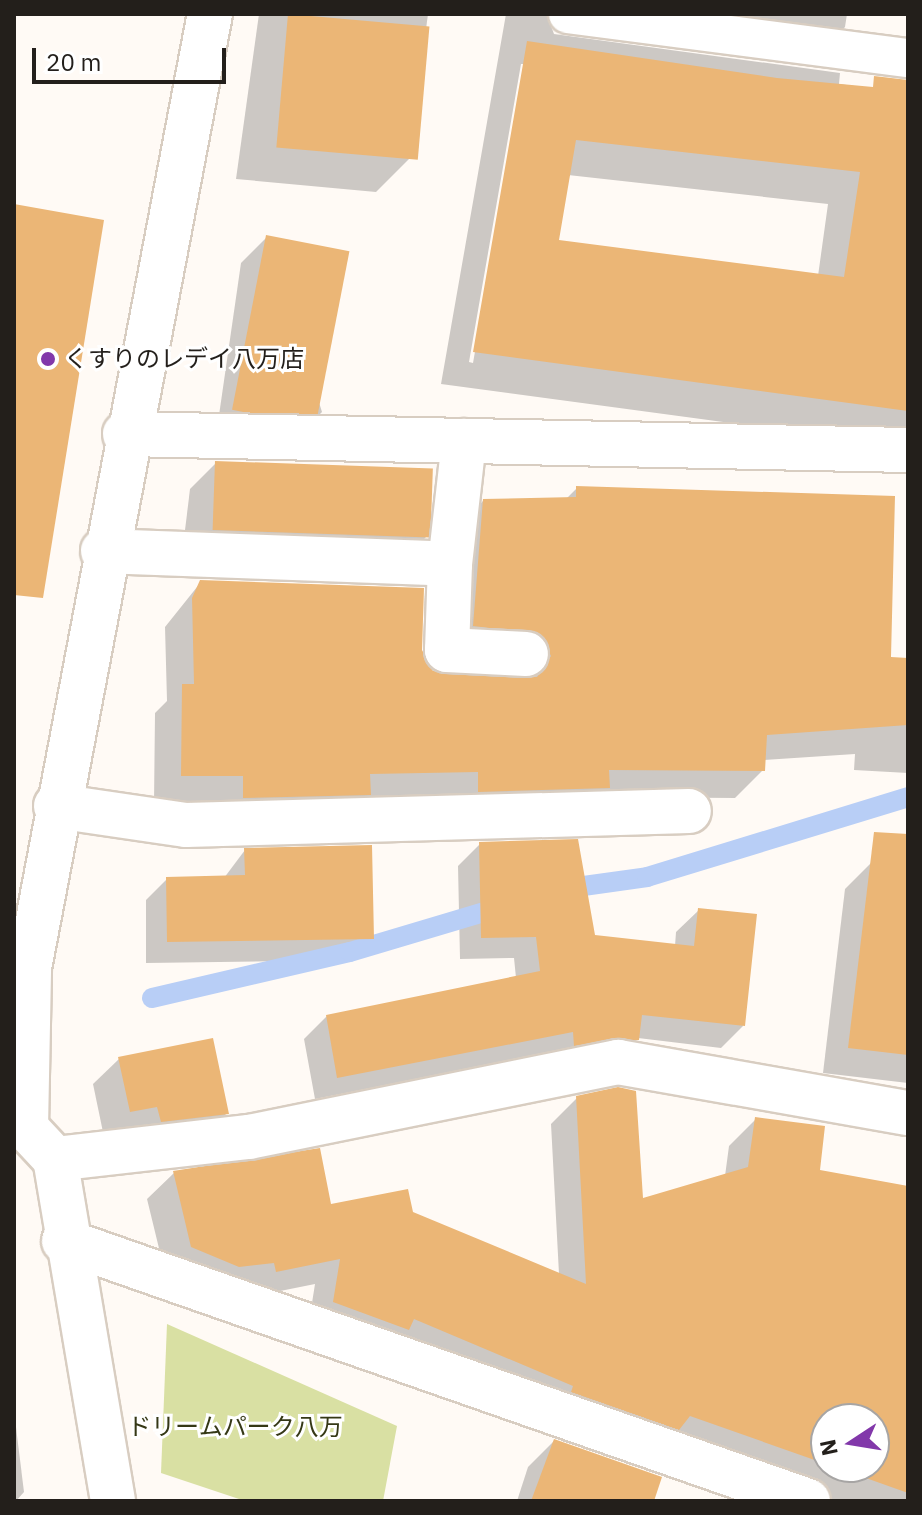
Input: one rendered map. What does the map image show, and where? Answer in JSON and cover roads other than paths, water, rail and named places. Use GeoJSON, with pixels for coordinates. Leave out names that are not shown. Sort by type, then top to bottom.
{"type":"FeatureCollection","features":[{"type":"Feature","properties":{"kind":"street"},"geometry":{"type":"LineString","coordinates":[[113,1501],[64,1241],[55,1159],[26,1128],[20,1112],[21,965],[56,806],[125,434],[210,14]]}},
{"type":"Feature","properties":{"kind":"street"},"geometry":{"type":"LineString","coordinates":[[125,434],[908,450]]}},
{"type":"Feature","properties":{"kind":"street"},"geometry":{"type":"LineString","coordinates":[[464,441],[450,564],[447,650],[526,654]]}},
{"type":"Feature","properties":{"kind":"street"},"geometry":{"type":"LineString","coordinates":[[103,551],[450,564]]}},
{"type":"Feature","properties":{"kind":"street"},"geometry":{"type":"LineString","coordinates":[[56,806],[186,825],[689,811]]}},
{"type":"Feature","properties":{"kind":"street"},"geometry":{"type":"LineString","coordinates":[[55,1159],[249,1137],[618,1062],[908,1113]]}},
{"type":"Feature","properties":{"kind":"street"},"geometry":{"type":"LineString","coordinates":[[64,1241],[808,1501]]}},
{"type":"Feature","properties":{"kind":"lane"},"geometry":{"type":"LineString","coordinates":[[568,14],[908,58]]}},
{"type":"Feature","properties":{"kind":"waterway"},"geometry":{"type":"LineString","coordinates":[[562,889],[647,877],[908,797]]}},
{"type":"Feature","properties":{"kind":"waterway"},"geometry":{"type":"LineString","coordinates":[[152,998],[350,952],[504,906]]}},
{"type":"Feature","properties":{"kind":"place","name":"くすりのレデイ八万店"},"geometry":{"type":"Point","coordinates":[48,359]}},
{"type":"Feature","properties":{"kind":"park label","name":"ドリームパーク八万"},"geometry":{"type":"Point","coordinates":[235,1427]}}]}
